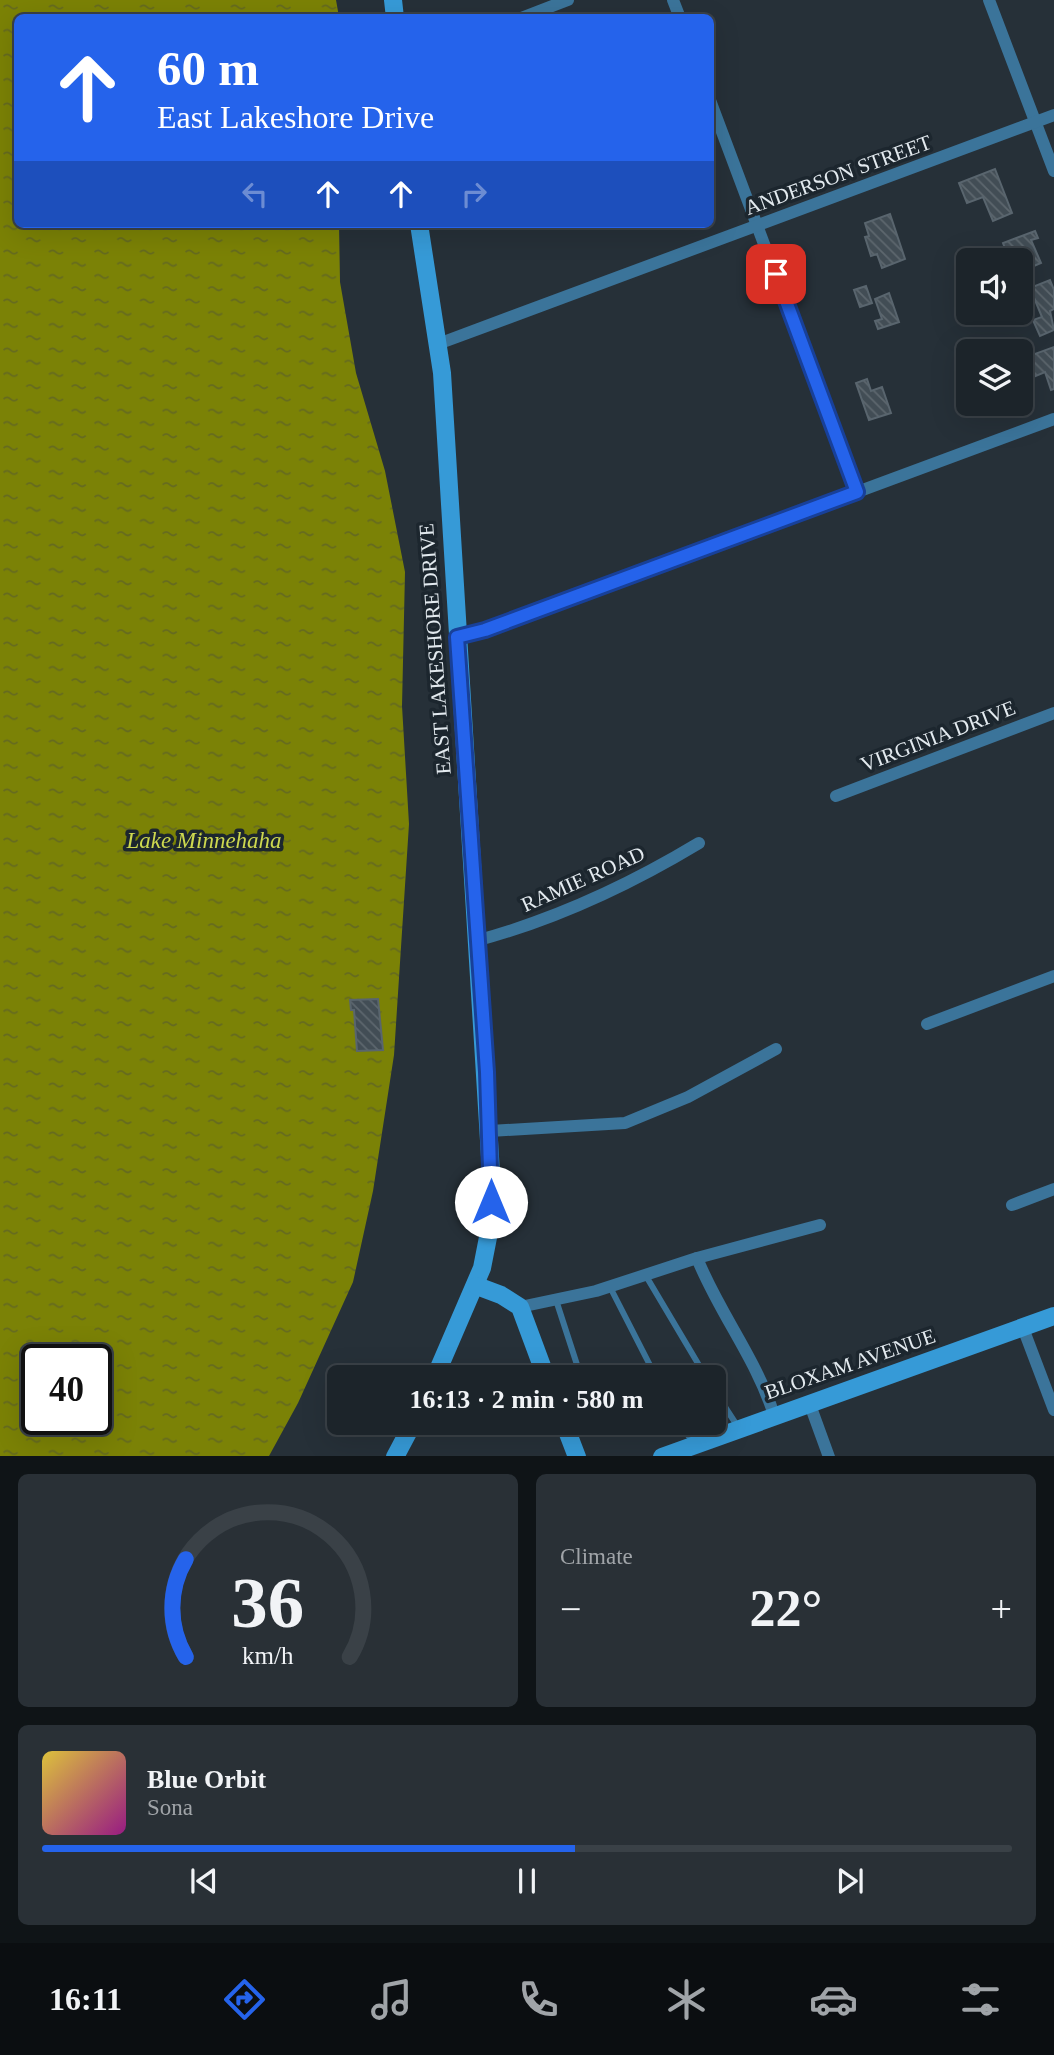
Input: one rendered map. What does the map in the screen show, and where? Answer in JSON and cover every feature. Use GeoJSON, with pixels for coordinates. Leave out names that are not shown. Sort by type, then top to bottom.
{"type":"FeatureCollection","features":[{"type":"Feature","properties":{"kind":"street"},"geometry":{"type":"LineString","coordinates":[[531,14],[568,0]]}},
{"type":"Feature","properties":{"kind":"street"},"geometry":{"type":"LineString","coordinates":[[989,0],[1054,171]]}},
{"type":"Feature","properties":{"kind":"street"},"geometry":{"type":"LineString","coordinates":[[714,110],[857,492]]}},
{"type":"Feature","properties":{"kind":"street","name":"ANDERSON STREET"},"geometry":{"type":"LineString","coordinates":[[438,344],[1054,116]]}},
{"type":"Feature","properties":{"kind":"street","name":"EAST LAKESHORE DRIVE"},"geometry":{"type":"LineString","coordinates":[[420,228],[438,344],[490,1131],[491,1222],[477,1286],[441,1365]]}},
{"type":"Feature","properties":{"kind":"street"},"geometry":{"type":"LineString","coordinates":[[457,637],[485,630],[1054,419]]}},
{"type":"Feature","properties":{"kind":"street","name":"VIRGINIA DRIVE"},"geometry":{"type":"LineString","coordinates":[[836,796],[1054,713]]}},
{"type":"Feature","properties":{"kind":"street","name":"RAMIE ROAD"},"geometry":{"type":"LineString","coordinates":[[479,940],[505,933],[618,888],[699,843]]}},
{"type":"Feature","properties":{"kind":"street"},"geometry":{"type":"LineString","coordinates":[[927,1024],[1054,976]]}},
{"type":"Feature","properties":{"kind":"street"},"geometry":{"type":"LineString","coordinates":[[490,1131],[625,1124],[688,1097],[776,1049]]}},
{"type":"Feature","properties":{"kind":"street"},"geometry":{"type":"LineString","coordinates":[[1012,1205],[1054,1189]]}},
{"type":"Feature","properties":{"kind":"street"},"geometry":{"type":"LineString","coordinates":[[520,1307],[610,1287],[697,1258],[820,1225]]}},
{"type":"Feature","properties":{"kind":"street"},"geometry":{"type":"LineString","coordinates":[[697,1258],[727,1320],[755,1364],[774,1415]]}},
{"type":"Feature","properties":{"kind":"street"},"geometry":{"type":"LineString","coordinates":[[477,1286],[501,1295],[520,1307],[542,1365]]}},
{"type":"Feature","properties":{"kind":"street","name":"BLOXAM AVENUE"},"geometry":{"type":"LineString","coordinates":[[665,1456],[1054,1316]]}},
{"type":"Feature","properties":{"kind":"street"},"geometry":{"type":"LineString","coordinates":[[1023,1328],[1054,1410]]}},
{"type":"Feature","properties":{"kind":"street"},"geometry":{"type":"LineString","coordinates":[[809,1402],[829,1456]]}},
{"type":"Feature","properties":{"kind":"street"},"geometry":{"type":"LineString","coordinates":[[396,1456],[406,1435]]}},
{"type":"Feature","properties":{"kind":"street"},"geometry":{"type":"LineString","coordinates":[[569,1435],[577,1456]]}},
{"type":"Feature","properties":{"kind":"lane"},"geometry":{"type":"LineString","coordinates":[[646,1276],[699,1365]]}},
{"type":"Feature","properties":{"kind":"lane"},"geometry":{"type":"LineString","coordinates":[[610,1287],[650,1365]]}},
{"type":"Feature","properties":{"kind":"lane"},"geometry":{"type":"LineString","coordinates":[[556,1300],[577,1365]]}},
{"type":"Feature","properties":{"kind":"lane"},"geometry":{"type":"LineString","coordinates":[[726,1408],[739,1428]]}},
{"type":"Feature","properties":{"kind":"lane"},"geometry":{"type":"LineString","coordinates":[[688,1435],[696,1444]]}},
{"type":"Feature","properties":{"kind":"water","name":"Lake Minnehaha"},"geometry":{"type":"Polygon","coordinates":[[[0,0],[336,0],[338,14],[14,14],[14,228],[339,228],[340,282],[356,373],[385,471],[405,572],[402,706],[409,824],[394,1055],[373,1191],[353,1282],[298,1403],[269,1456],[0,1456],[0,0]]]}},
{"type":"Feature","properties":{"kind":"building"},"geometry":{"type":"Polygon","coordinates":[[[995,169],[1012,213],[993,221],[983,197],[967,203],[959,183],[995,169]]]}},
{"type":"Feature","properties":{"kind":"building"},"geometry":{"type":"Polygon","coordinates":[[[890,214],[905,259],[882,268],[877,254],[871,256],[865,237],[869,236],[865,223],[890,214]]]}},
{"type":"Feature","properties":{"kind":"building"},"geometry":{"type":"Polygon","coordinates":[[[1035,231],[1038,238],[1031,240],[1041,263],[1033,266],[1033,248],[1005,248],[1003,243],[1035,231]]]}},
{"type":"Feature","properties":{"kind":"building"},"geometry":{"type":"Polygon","coordinates":[[[1050,280],[1054,290],[1054,309],[1050,311],[1054,330],[1040,336],[1033,320],[1042,317],[1033,295],[1033,287],[1050,280]]]}},
{"type":"Feature","properties":{"kind":"building"},"geometry":{"type":"Polygon","coordinates":[[[866,286],[872,303],[860,307],[854,290],[866,286]]]}},
{"type":"Feature","properties":{"kind":"building"},"geometry":{"type":"Polygon","coordinates":[[[889,293],[899,322],[878,329],[875,321],[882,319],[875,299],[889,293]]]}},
{"type":"Feature","properties":{"kind":"building"},"geometry":{"type":"Polygon","coordinates":[[[1054,347],[1054,389],[1051,390],[1045,372],[1033,377],[1033,355],[1054,347]]]}},
{"type":"Feature","properties":{"kind":"building"},"geometry":{"type":"Polygon","coordinates":[[[867,379],[871,391],[882,387],[891,413],[869,420],[856,383],[867,379]]]}},
{"type":"Feature","properties":{"kind":"building"},"geometry":{"type":"Polygon","coordinates":[[[378,999],[383,1050],[357,1051],[354,1010],[351,1010],[350,1000],[378,999]]]}},
{"type":"Feature","properties":{"kind":"route"},"geometry":{"type":"LineString","coordinates":[[491,1202],[487,1072],[457,637],[485,630],[857,492],[776,274]]}}]}
